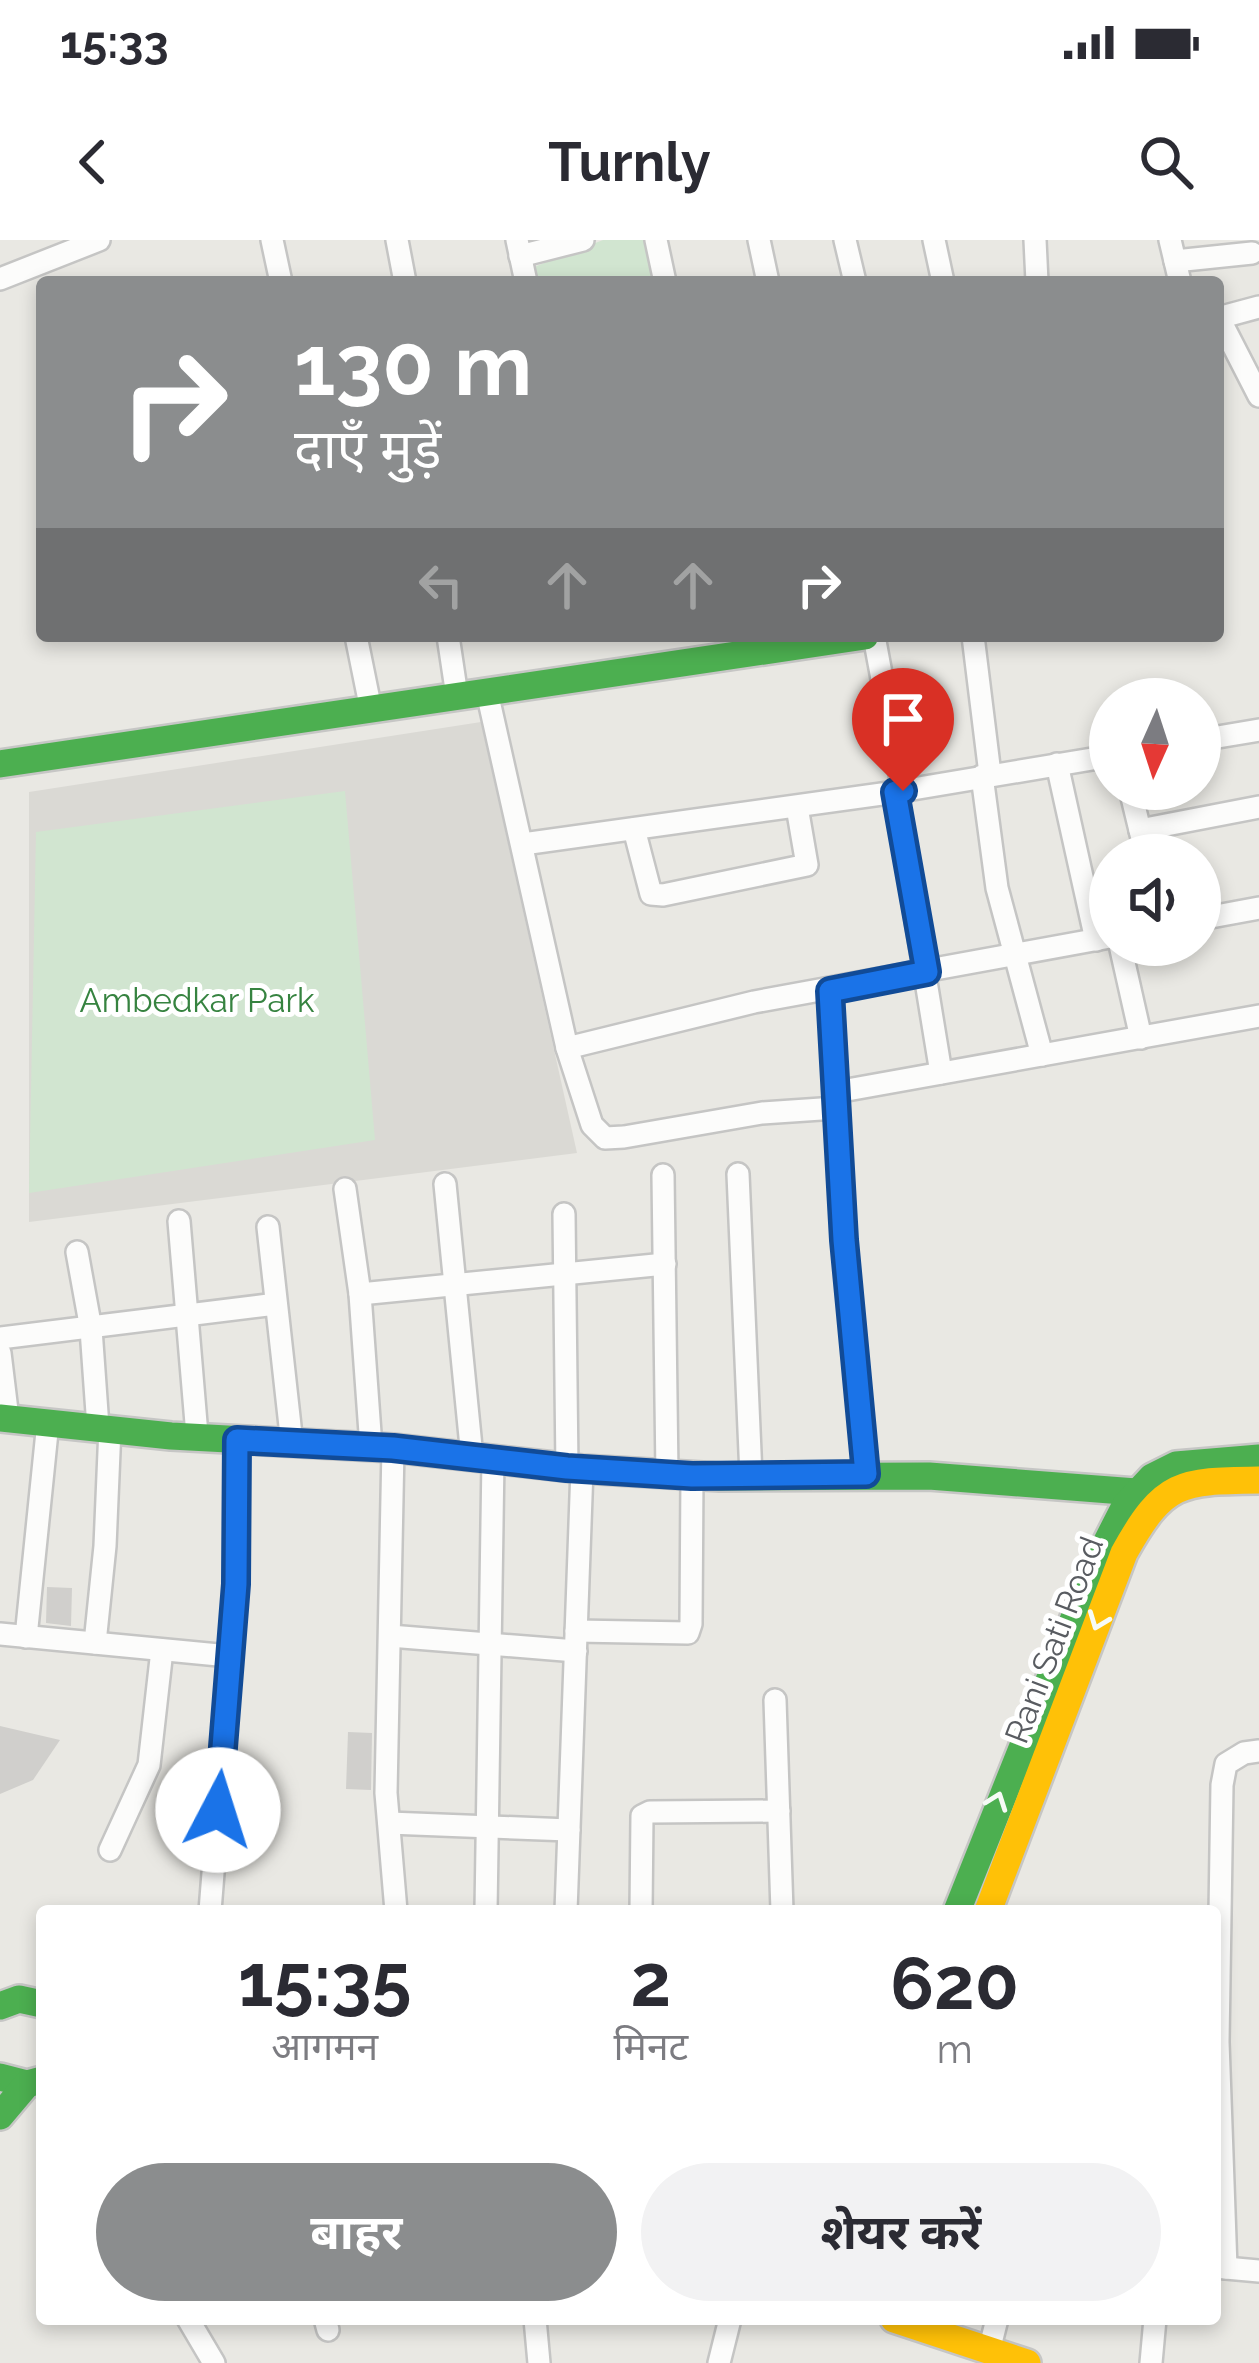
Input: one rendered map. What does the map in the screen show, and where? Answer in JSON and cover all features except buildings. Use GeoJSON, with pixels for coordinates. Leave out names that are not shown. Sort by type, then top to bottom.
{"type":"FeatureCollection","features":[{"type":"Feature","properties":{"kind":"street"},"geometry":{"type":"LineString","coordinates":[[0,278],[99,240]]}},
{"type":"Feature","properties":{"kind":"street"},"geometry":{"type":"LineString","coordinates":[[272,240],[280,276]]}},
{"type":"Feature","properties":{"kind":"street"},"geometry":{"type":"LineString","coordinates":[[397,240],[404,276]]}},
{"type":"Feature","properties":{"kind":"street"},"geometry":{"type":"LineString","coordinates":[[519,248],[583,240]]}},
{"type":"Feature","properties":{"kind":"street"},"geometry":{"type":"LineString","coordinates":[[656,240],[664,276]]}},
{"type":"Feature","properties":{"kind":"street"},"geometry":{"type":"LineString","coordinates":[[759,240],[767,276]]}},
{"type":"Feature","properties":{"kind":"street"},"geometry":{"type":"LineString","coordinates":[[845,240],[853,276]]}},
{"type":"Feature","properties":{"kind":"street"},"geometry":{"type":"LineString","coordinates":[[934,240],[943,276]]}},
{"type":"Feature","properties":{"kind":"street"},"geometry":{"type":"LineString","coordinates":[[1034,240],[1037,276]]}},
{"type":"Feature","properties":{"kind":"street"},"geometry":{"type":"LineString","coordinates":[[1175,261],[1252,253]]}},
{"type":"Feature","properties":{"kind":"street"},"geometry":{"type":"LineString","coordinates":[[1224,316],[1259,307]]}},
{"type":"Feature","properties":{"kind":"street"},"geometry":{"type":"LineString","coordinates":[[1224,329],[1259,396]]}},
{"type":"Feature","properties":{"kind":"street"},"geometry":{"type":"LineString","coordinates":[[357,642],[371,710]]}},
{"type":"Feature","properties":{"kind":"street"},"geometry":{"type":"LineString","coordinates":[[449,642],[457,696]]}},
{"type":"Feature","properties":{"kind":"street"},"geometry":{"type":"LineString","coordinates":[[0,764],[826,642]]}},
{"type":"Feature","properties":{"kind":"street"},"geometry":{"type":"LineString","coordinates":[[861,642],[899,792],[941,1073]]}},
{"type":"Feature","properties":{"kind":"street"},"geometry":{"type":"LineString","coordinates":[[974,642],[997,888],[1042,1055]]}},
{"type":"Feature","properties":{"kind":"street"},"geometry":{"type":"LineString","coordinates":[[487,692],[567,1048],[592,1125],[605,1138],[836,1100],[941,1073],[1259,1016]]}},
{"type":"Feature","properties":{"kind":"street"},"geometry":{"type":"LineString","coordinates":[[1221,736],[1259,730]]}},
{"type":"Feature","properties":{"kind":"street"},"geometry":{"type":"LineString","coordinates":[[523,844],[899,792],[1089,759]]}},
{"type":"Feature","properties":{"kind":"street"},"geometry":{"type":"LineString","coordinates":[[1058,764],[1089,884]]}},
{"type":"Feature","properties":{"kind":"street"},"geometry":{"type":"LineString","coordinates":[[634,829],[646,885],[650,894],[663,895],[807,866],[797,807]]}},
{"type":"Feature","properties":{"kind":"street"},"geometry":{"type":"LineString","coordinates":[[1140,830],[1259,807]]}},
{"type":"Feature","properties":{"kind":"street"},"geometry":{"type":"LineString","coordinates":[[1135,810],[1141,834]]}},
{"type":"Feature","properties":{"kind":"street"},"geometry":{"type":"LineString","coordinates":[[1221,915],[1259,908]]}},
{"type":"Feature","properties":{"kind":"street"},"geometry":{"type":"LineString","coordinates":[[567,1048],[700,1014],[1089,941]]}},
{"type":"Feature","properties":{"kind":"street"},"geometry":{"type":"LineString","coordinates":[[1125,966],[1142,1038]]}},
{"type":"Feature","properties":{"kind":"street"},"geometry":{"type":"LineString","coordinates":[[830,991],[866,1474]]}},
{"type":"Feature","properties":{"kind":"street"},"geometry":{"type":"LineString","coordinates":[[738,1174],[751,1477]]}},
{"type":"Feature","properties":{"kind":"street"},"geometry":{"type":"LineString","coordinates":[[390,1636],[489,1642],[688,1633],[663,1175]]}},
{"type":"Feature","properties":{"kind":"street"},"geometry":{"type":"LineString","coordinates":[[445,1184],[483,1458],[489,1642],[486,1905]]}},
{"type":"Feature","properties":{"kind":"street"},"geometry":{"type":"LineString","coordinates":[[345,1189],[382,1448],[390,1636],[388,1823],[395,1905]]}},
{"type":"Feature","properties":{"kind":"street"},"geometry":{"type":"LineString","coordinates":[[564,1214],[575,1469],[576,1641],[566,1905]]}},
{"type":"Feature","properties":{"kind":"street"},"geometry":{"type":"LineString","coordinates":[[178,1221],[197,1435]]}},
{"type":"Feature","properties":{"kind":"street"},"geometry":{"type":"LineString","coordinates":[[268,1227],[292,1444]]}},
{"type":"Feature","properties":{"kind":"street"},"geometry":{"type":"LineString","coordinates":[[77,1252],[104,1427],[105,1546],[95,1643]]}},
{"type":"Feature","properties":{"kind":"street"},"geometry":{"type":"LineString","coordinates":[[360,1294],[665,1264]]}},
{"type":"Feature","properties":{"kind":"street"},"geometry":{"type":"LineString","coordinates":[[0,1338],[276,1304]]}},
{"type":"Feature","properties":{"kind":"street"},"geometry":{"type":"LineString","coordinates":[[0,1353],[4,1419],[382,1448],[575,1469],[751,1477],[866,1474],[1136,1492]]}},
{"type":"Feature","properties":{"kind":"street"},"geometry":{"type":"LineString","coordinates":[[26,1637],[48,1422]]}},
{"type":"Feature","properties":{"kind":"street"},"geometry":{"type":"LineString","coordinates":[[210,1905],[236,1584],[237,1440]]}},
{"type":"Feature","properties":{"kind":"street"},"geometry":{"type":"LineString","coordinates":[[959,1905],[1005,1781],[1115,1549],[1136,1492],[1155,1473],[1182,1463],[1259,1458]]}},
{"type":"Feature","properties":{"kind":"street","name":"Rani Sati Road"},"geometry":{"type":"LineString","coordinates":[[990,1905],[1115,1549],[1166,1491],[1187,1483],[1259,1480]]}},
{"type":"Feature","properties":{"kind":"street"},"geometry":{"type":"LineString","coordinates":[[0,1634],[229,1656]]}},
{"type":"Feature","properties":{"kind":"street"},"geometry":{"type":"LineString","coordinates":[[110,1850],[149,1765],[162,1650]]}},
{"type":"Feature","properties":{"kind":"street"},"geometry":{"type":"LineString","coordinates":[[775,1700],[782,1905]]}},
{"type":"Feature","properties":{"kind":"street"},"geometry":{"type":"LineString","coordinates":[[1220,1905],[1226,1764],[1244,1753],[1259,1751]]}},
{"type":"Feature","properties":{"kind":"street"},"geometry":{"type":"LineString","coordinates":[[641,1905],[642,1816],[650,1812],[779,1811]]}},
{"type":"Feature","properties":{"kind":"street"},"geometry":{"type":"LineString","coordinates":[[388,1823],[569,1830]]}},
{"type":"Feature","properties":{"kind":"street"},"geometry":{"type":"LineString","coordinates":[[0,2116],[23,2080]]}},
{"type":"Feature","properties":{"kind":"street"},"geometry":{"type":"LineString","coordinates":[[1221,2267],[1259,2271]]}},
{"type":"Feature","properties":{"kind":"street"},"geometry":{"type":"LineString","coordinates":[[192,2325],[214,2363]]}},
{"type":"Feature","properties":{"kind":"street"},"geometry":{"type":"LineString","coordinates":[[536,2325],[539,2363]]}},
{"type":"Feature","properties":{"kind":"street"},"geometry":{"type":"LineString","coordinates":[[719,2363],[728,2325]]}},
{"type":"Feature","properties":{"kind":"street"},"geometry":{"type":"LineString","coordinates":[[912,2325],[1027,2363]]}},
{"type":"Feature","properties":{"kind":"street"},"geometry":{"type":"LineString","coordinates":[[989,2351],[996,2325]]}},
{"type":"Feature","properties":{"kind":"street"},"geometry":{"type":"LineString","coordinates":[[1150,2363],[1154,2325]]}},
{"type":"Feature","properties":{"kind":"shaded area"},"geometry":{"type":"Polygon","coordinates":[[[481,722],[577,1153],[29,1222],[29,792],[481,722]]]}},
{"type":"Feature","properties":{"kind":"green space"},"geometry":{"type":"Polygon","coordinates":[[[603,240],[644,240],[652,276],[536,276],[534,267],[603,240]]]}},
{"type":"Feature","properties":{"kind":"green space","name":"Ambedkar Park"},"geometry":{"type":"Polygon","coordinates":[[[345,791],[375,1140],[29,1193],[36,832],[345,791]]]}},
{"type":"Feature","properties":{"kind":"traffic: fast"},"geometry":{"type":"LineString","coordinates":[[0,764],[824,642]]}},
{"type":"Feature","properties":{"kind":"traffic: fast"},"geometry":{"type":"LineString","coordinates":[[0,1418],[171,1436],[393,1448],[582,1469],[720,1477],[929,1476],[1136,1492]]}},
{"type":"Feature","properties":{"kind":"traffic: fast"},"geometry":{"type":"LineString","coordinates":[[959,1905],[1096,1563],[1125,1506],[1152,1477],[1176,1465],[1259,1458]]}},
{"type":"Feature","properties":{"kind":"traffic: fast"},"geometry":{"type":"LineString","coordinates":[[0,2006],[19,1999],[36,2003]]}},
{"type":"Feature","properties":{"kind":"traffic: fast"},"geometry":{"type":"LineString","coordinates":[[0,2077],[36,2082]]}},
{"type":"Feature","properties":{"kind":"traffic: fast"},"geometry":{"type":"LineString","coordinates":[[0,2116],[27,2084]]}},
{"type":"Feature","properties":{"kind":"traffic: slow"},"geometry":{"type":"LineString","coordinates":[[990,1905],[1124,1553],[1138,1529],[1177,1490],[1210,1482],[1259,1480]]}},
{"type":"Feature","properties":{"kind":"traffic: slow"},"geometry":{"type":"LineString","coordinates":[[912,2325],[1027,2363]]}},
{"type":"Feature","properties":{"kind":"route"},"geometry":{"type":"LineString","coordinates":[[218,1810],[236,1584],[237,1440],[393,1448],[567,1468],[692,1476],[866,1474],[844,1240],[830,991],[927,972],[895,792],[903,791]]}}]}
